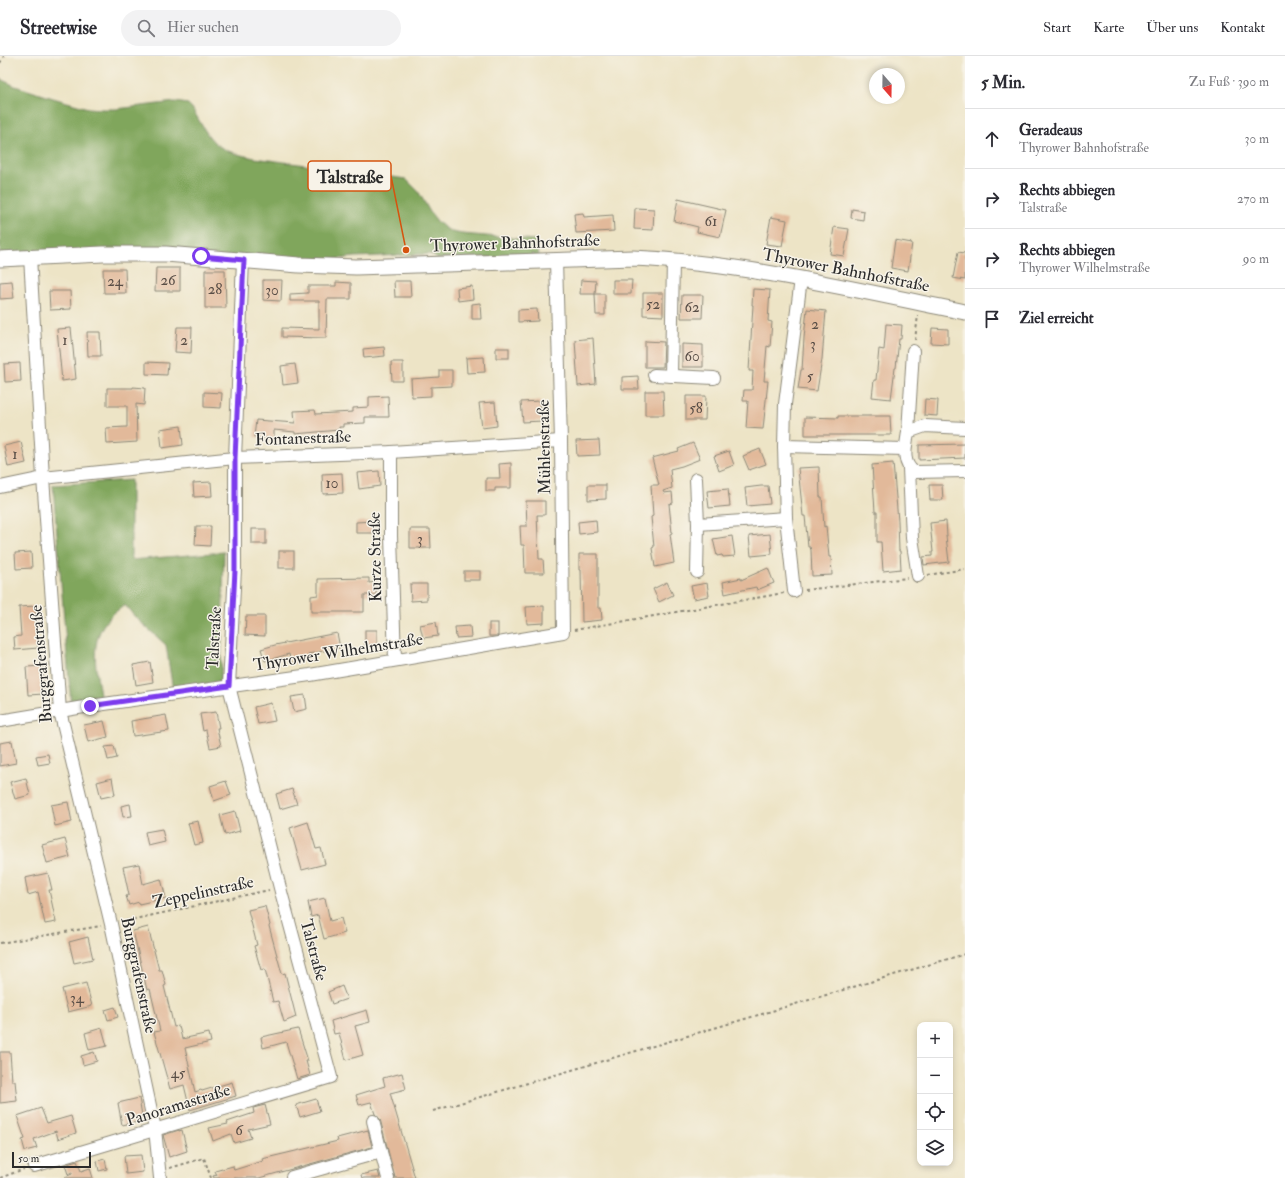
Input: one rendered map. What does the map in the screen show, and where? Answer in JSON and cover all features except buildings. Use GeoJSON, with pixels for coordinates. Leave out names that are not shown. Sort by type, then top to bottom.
{"type":"FeatureCollection","features":[{"type":"Feature","properties":{"kind":"main road","name":"Thyrower Bahnhofstraße"},"geometry":{"type":"LineString","coordinates":[[0,259],[103,254],[166,254],[299,265],[356,267],[633,258],[673,260],[736,268],[801,279],[965,312]]}},
{"type":"Feature","properties":{"kind":"street","name":"Burggrafenstraße"},"geometry":{"type":"LineString","coordinates":[[30,257],[43,478],[60,711],[111,924],[155,1129],[160,1175]]}},
{"type":"Feature","properties":{"kind":"street","name":"Talstraße"},"geometry":{"type":"LineString","coordinates":[[244,260],[235,458],[235,570],[229,686],[280,888],[331,1077]]}},
{"type":"Feature","properties":{"kind":"street","name":"Mühlenstraße"},"geometry":{"type":"LineString","coordinates":[[556,260],[561,441],[563,632]]}},
{"type":"Feature","properties":{"kind":"street"},"geometry":{"type":"LineString","coordinates":[[671,376],[673,260]]}},
{"type":"Feature","properties":{"kind":"street"},"geometry":{"type":"LineString","coordinates":[[794,591],[786,518],[784,446],[785,404],[801,279]]}},
{"type":"Feature","properties":{"kind":"street"},"geometry":{"type":"LineString","coordinates":[[913,352],[908,432],[905,449],[906,461],[909,468],[912,538],[918,576]]}},
{"type":"Feature","properties":{"kind":"street"},"geometry":{"type":"LineString","coordinates":[[654,375],[714,378]]}},
{"type":"Feature","properties":{"kind":"street"},"geometry":{"type":"LineString","coordinates":[[908,432],[925,426],[965,428]]}},
{"type":"Feature","properties":{"kind":"street","name":"Fontanestraße"},"geometry":{"type":"LineString","coordinates":[[0,487],[43,478],[235,458],[391,452],[561,441]]}},
{"type":"Feature","properties":{"kind":"street"},"geometry":{"type":"LineString","coordinates":[[784,446],[905,449]]}},
{"type":"Feature","properties":{"kind":"street","name":"Kurze Straße"},"geometry":{"type":"LineString","coordinates":[[391,452],[391,536],[395,660]]}},
{"type":"Feature","properties":{"kind":"street"},"geometry":{"type":"LineString","coordinates":[[909,468],[914,472],[965,471]]}},
{"type":"Feature","properties":{"kind":"street"},"geometry":{"type":"LineString","coordinates":[[696,479],[698,524],[697,572]]}},
{"type":"Feature","properties":{"kind":"street"},"geometry":{"type":"LineString","coordinates":[[698,524],[786,518]]}},
{"type":"Feature","properties":{"kind":"street","name":"Thyrower Wilhelmstraße"},"geometry":{"type":"LineString","coordinates":[[0,721],[310,675],[563,632]]}},
{"type":"Feature","properties":{"kind":"street","name":"Panoramastraße"},"geometry":{"type":"LineString","coordinates":[[34,1166],[331,1077]]}},
{"type":"Feature","properties":{"kind":"street"},"geometry":{"type":"LineString","coordinates":[[373,1121],[388,1178]]}},
{"type":"Feature","properties":{"kind":"street"},"geometry":{"type":"LineString","coordinates":[[291,1178],[381,1152]]}},
{"type":"Feature","properties":{"kind":"path"},"geometry":{"type":"LineString","coordinates":[[0,63],[4,56]]}},
{"type":"Feature","properties":{"kind":"path"},"geometry":{"type":"LineString","coordinates":[[913,352],[918,314]]}},
{"type":"Feature","properties":{"kind":"path"},"geometry":{"type":"LineString","coordinates":[[563,632],[794,591],[965,569]]}},
{"type":"Feature","properties":{"kind":"path","name":"Zeppelinstraße"},"geometry":{"type":"LineString","coordinates":[[0,943],[111,924],[280,888]]}},
{"type":"Feature","properties":{"kind":"path"},"geometry":{"type":"LineString","coordinates":[[433,1111],[965,954]]}},
{"type":"Feature","properties":{"kind":"path"},"geometry":{"type":"LineString","coordinates":[[160,1175],[204,1158],[211,1178]]}},
{"type":"Feature","properties":{"kind":"path"},"geometry":{"type":"LineString","coordinates":[[0,1178],[34,1166]]}},
{"type":"Feature","properties":{"kind":"green space"},"geometry":{"type":"Polygon","coordinates":[[[0,79],[15,86],[88,108],[116,109],[175,102],[188,104],[215,143],[230,152],[255,158],[406,179],[418,191],[430,212],[445,228],[452,232],[462,234],[535,240],[539,256],[438,259],[430,254],[355,257],[320,261],[0,254],[0,79]]]}},
{"type":"Feature","properties":{"kind":"green space"},"geometry":{"type":"Polygon","coordinates":[[[131,480],[131,560],[224,552],[221,682],[173,691],[166,645],[135,617],[125,605],[110,617],[98,636],[95,657],[101,701],[71,704],[53,485],[131,480]]]}},
{"type":"Feature","properties":{"kind":"place","name":"Talstraße"},"geometry":{"type":"Point","coordinates":[406,250]}},
{"type":"Feature","properties":{"kind":"route"},"geometry":{"type":"LineString","coordinates":[[90,706],[229,686],[235,570],[235,458],[242,271],[244,260],[201,256]]}}]}
